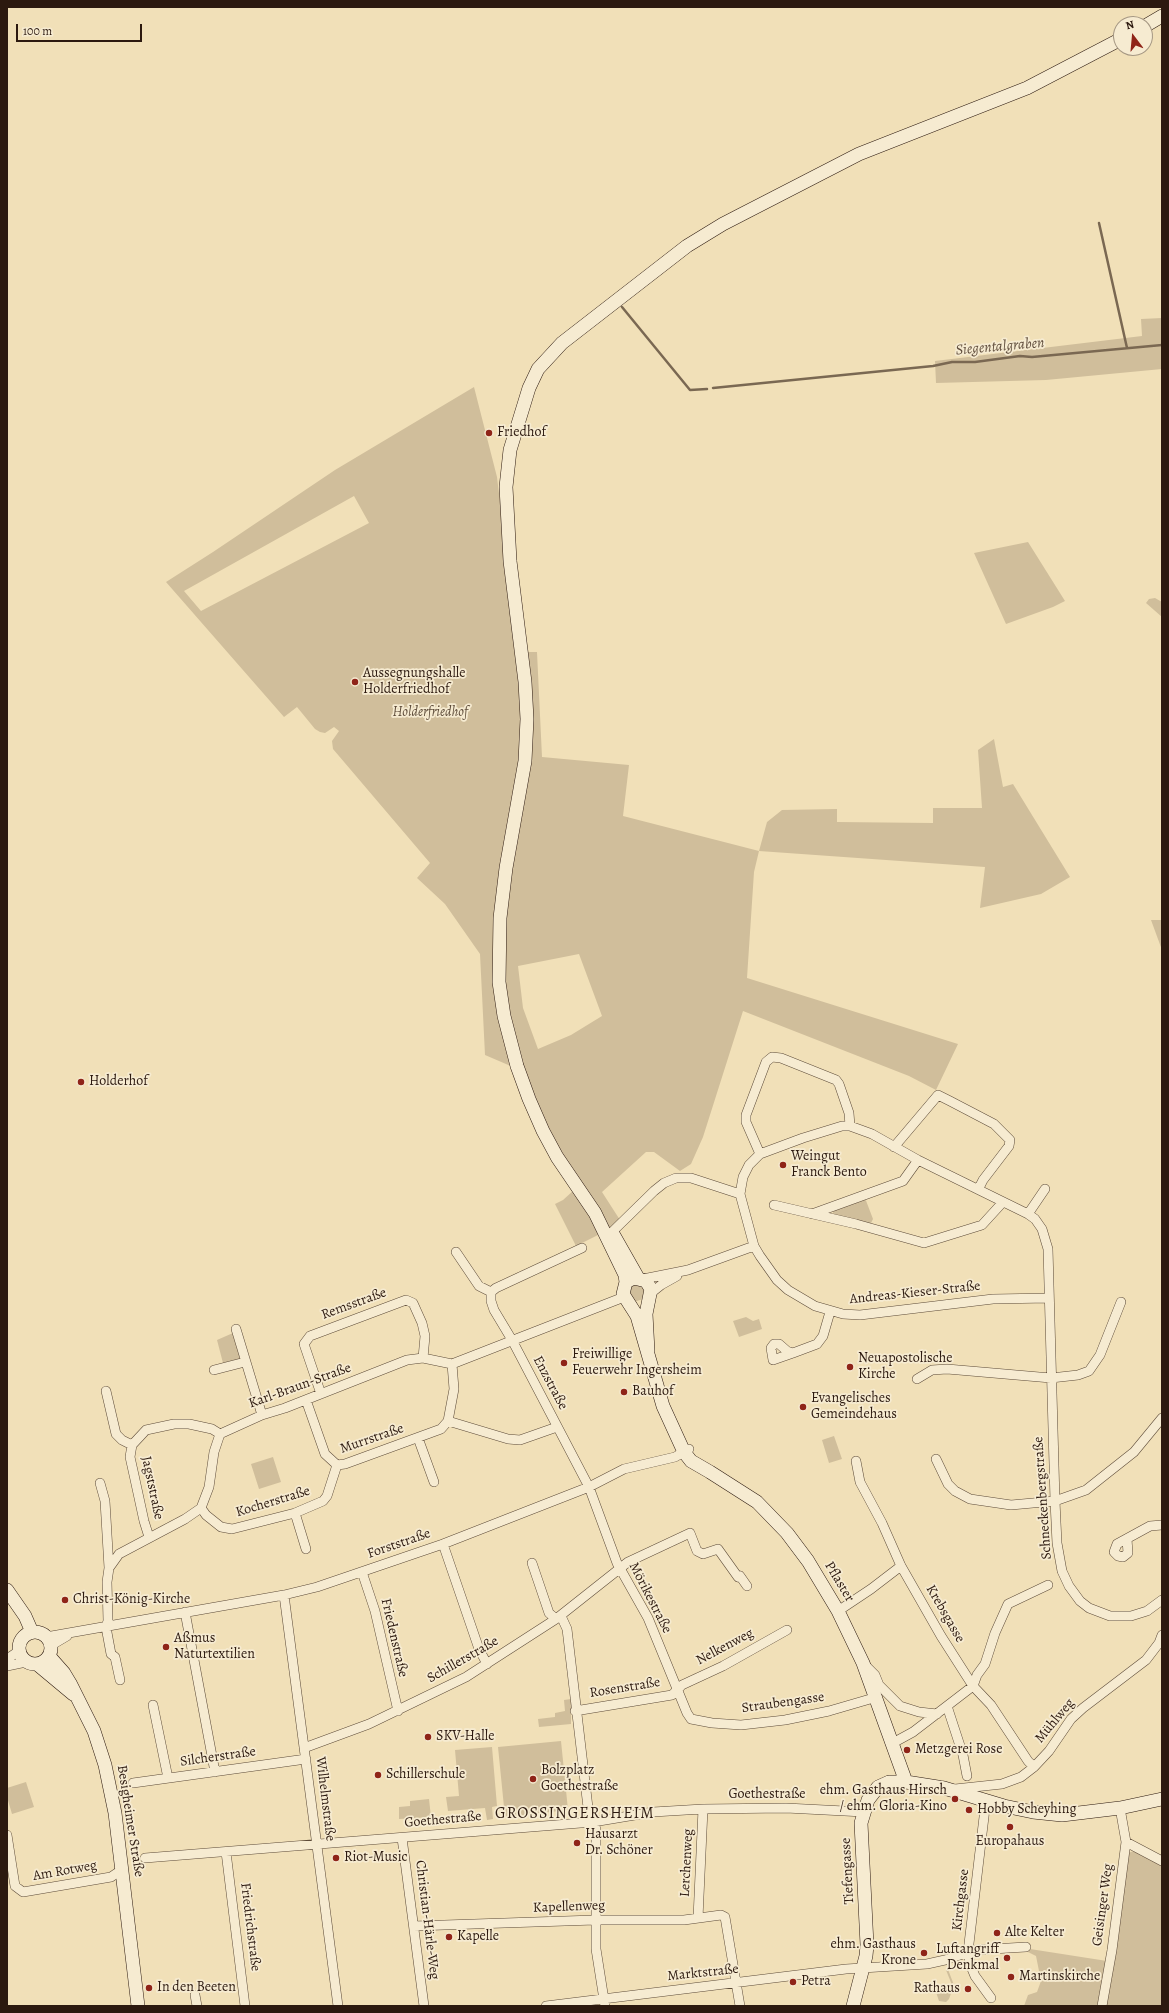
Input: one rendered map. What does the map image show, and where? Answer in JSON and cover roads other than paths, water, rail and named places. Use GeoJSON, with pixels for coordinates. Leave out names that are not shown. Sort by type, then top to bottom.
{"type":"FeatureCollection","features":[{"type":"Feature","properties":{"kind":"street"},"geometry":{"type":"LineString","coordinates":[[1153,21],[1162,16]]}},
{"type":"Feature","properties":{"kind":"street"},"geometry":{"type":"LineString","coordinates":[[648,1352],[649,1285],[625,1275],[595,1213],[543,1131],[519,1073],[504,1016],[499,982],[500,918],[506,868],[525,761],[527,719],[525,682],[509,554],[506,487],[510,450],[520,414],[534,378],[549,355],[562,343],[687,246],[723,224],[866,150],[1027,88],[1113,43]]}},
{"type":"Feature","properties":{"kind":"street"},"geometry":{"type":"LineString","coordinates":[[760,1154],[746,1122],[746,1115],[766,1062],[772,1058],[781,1058],[836,1080],[841,1088],[849,1113],[850,1126],[872,1134],[918,1160],[979,1188],[1028,1214],[1042,1229],[1046,1238],[1049,1256],[1049,1298]]}},
{"type":"Feature","properties":{"kind":"street"},"geometry":{"type":"LineString","coordinates":[[894,1147],[938,1095],[994,1124],[1010,1140],[1009,1146],[983,1180],[979,1188]]}},
{"type":"Feature","properties":{"kind":"street","name":"Andreas-Kieser-Straße"},"geometry":{"type":"LineString","coordinates":[[850,1126],[842,1126],[802,1138],[760,1154],[749,1165],[743,1177],[740,1194],[754,1246],[768,1269],[788,1290],[803,1300],[830,1312],[860,1315],[986,1300],[1049,1298]]}},
{"type":"Feature","properties":{"kind":"street"},"geometry":{"type":"LineString","coordinates":[[811,1215],[903,1181],[918,1160]]}},
{"type":"Feature","properties":{"kind":"street"},"geometry":{"type":"LineString","coordinates":[[612,1232],[654,1191],[664,1183],[676,1178],[691,1178],[740,1194]]}},
{"type":"Feature","properties":{"kind":"street"},"geometry":{"type":"LineString","coordinates":[[1028,1214],[1044,1189]]}},
{"type":"Feature","properties":{"kind":"street"},"geometry":{"type":"LineString","coordinates":[[774,1205],[811,1215],[856,1224],[924,1243],[986,1223],[1003,1202]]}},
{"type":"Feature","properties":{"kind":"street"},"geometry":{"type":"LineString","coordinates":[[595,1213],[612,1232],[636,1280]]}},
{"type":"Feature","properties":{"kind":"street"},"geometry":{"type":"LineString","coordinates":[[557,1427],[520,1440],[508,1439],[448,1421],[454,1389],[452,1364],[512,1340],[628,1301],[643,1304],[661,1285],[688,1270],[754,1246]]}},
{"type":"Feature","properties":{"kind":"street"},"geometry":{"type":"LineString","coordinates":[[456,1252],[479,1286],[490,1292],[582,1248]]}},
{"type":"Feature","properties":{"kind":"street"},"geometry":{"type":"LineString","coordinates":[[648,1352],[637,1316],[623,1291],[636,1280],[688,1270]]}},
{"type":"Feature","properties":{"kind":"street","name":"Enzstraße"},"geometry":{"type":"LineString","coordinates":[[490,1292],[494,1310],[512,1340],[589,1487]]}},
{"type":"Feature","properties":{"kind":"street","name":"Schneckenbergstraße"},"geometry":{"type":"LineString","coordinates":[[1049,1298],[1056,1543],[1062,1571],[1069,1586],[1080,1601],[1089,1608],[1100,1613],[1120,1617],[1131,1616],[1147,1611],[1162,1600]]}},
{"type":"Feature","properties":{"kind":"street","name":"Remsstraße"},"geometry":{"type":"LineString","coordinates":[[321,1394],[304,1344],[310,1336],[406,1300],[413,1302],[422,1323],[424,1336],[422,1358]]}},
{"type":"Feature","properties":{"kind":"street"},"geometry":{"type":"LineString","coordinates":[[917,1380],[932,1370],[947,1369],[1051,1378],[1078,1375],[1089,1371],[1100,1355],[1121,1302]]}},
{"type":"Feature","properties":{"kind":"street"},"geometry":{"type":"LineString","coordinates":[[793,1353],[817,1344],[823,1336],[830,1312]]}},
{"type":"Feature","properties":{"kind":"street"},"geometry":{"type":"LineString","coordinates":[[236,1329],[262,1415]]}},
{"type":"Feature","properties":{"kind":"street","name":"Pflaster"},"geometry":{"type":"LineString","coordinates":[[648,1352],[663,1406],[677,1438],[686,1450],[710,1472],[756,1502],[770,1515],[805,1556],[838,1611],[863,1664],[876,1696],[891,1744],[906,1782]]}},
{"type":"Feature","properties":{"kind":"street","name":"Karl-Braun-Straße"},"geometry":{"type":"LineString","coordinates":[[220,1434],[262,1415],[306,1400],[406,1360],[422,1358],[452,1364]]}},
{"type":"Feature","properties":{"kind":"street"},"geometry":{"type":"LineString","coordinates":[[214,1370],[245,1362]]}},
{"type":"Feature","properties":{"kind":"street","name":"Jagststraße"},"geometry":{"type":"LineString","coordinates":[[106,1391],[116,1434],[122,1440],[132,1445]]}},
{"type":"Feature","properties":{"kind":"street","name":"Murrstraße"},"geometry":{"type":"LineString","coordinates":[[306,1400],[324,1454],[337,1465],[345,1464],[441,1429],[448,1421]]}},
{"type":"Feature","properties":{"kind":"street"},"geometry":{"type":"LineString","coordinates":[[936,1459],[948,1484],[955,1491],[970,1499],[1011,1505],[1055,1501],[1086,1490],[1134,1452],[1162,1418]]}},
{"type":"Feature","properties":{"kind":"street","name":"Jagststraße"},"geometry":{"type":"LineString","coordinates":[[149,1537],[130,1457],[132,1445],[146,1430],[174,1424],[188,1424],[212,1429],[220,1434]]}},
{"type":"Feature","properties":{"kind":"street"},"geometry":{"type":"LineString","coordinates":[[109,1568],[119,1554],[185,1519],[201,1508],[209,1486],[214,1452],[220,1434]]}},
{"type":"Feature","properties":{"kind":"street","name":"Murrstraße"},"geometry":{"type":"LineString","coordinates":[[418,1438],[434,1482]]}},
{"type":"Feature","properties":{"kind":"street","name":"Forststraße"},"geometry":{"type":"LineString","coordinates":[[48,1646],[71,1633],[284,1595],[317,1587],[443,1544],[589,1487],[624,1469],[675,1457],[686,1450]]}},
{"type":"Feature","properties":{"kind":"street","name":"Krebsgasse"},"geometry":{"type":"LineString","coordinates":[[856,1461],[860,1482],[882,1523],[900,1566],[941,1636],[974,1686],[991,1705],[1028,1761],[1034,1767]]}},
{"type":"Feature","properties":{"kind":"street","name":"Kocherstraße"},"geometry":{"type":"LineString","coordinates":[[201,1508],[206,1515],[221,1527],[232,1530],[295,1513],[323,1501],[327,1496],[337,1465]]}},
{"type":"Feature","properties":{"kind":"street"},"geometry":{"type":"LineString","coordinates":[[100,1483],[105,1501],[109,1568],[107,1582],[108,1621],[106,1627],[111,1654],[115,1657],[120,1680]]}},
{"type":"Feature","properties":{"kind":"street","name":"Mörikestraße"},"geometry":{"type":"LineString","coordinates":[[589,1487],[619,1568],[648,1618],[687,1713],[692,1719]]}},
{"type":"Feature","properties":{"kind":"street"},"geometry":{"type":"LineString","coordinates":[[295,1513],[306,1549]]}},
{"type":"Feature","properties":{"kind":"street"},"geometry":{"type":"LineString","coordinates":[[1127,1539],[1150,1526],[1162,1525]]}},
{"type":"Feature","properties":{"kind":"street","name":"Schillerstraße"},"geometry":{"type":"LineString","coordinates":[[304,1748],[363,1727],[466,1677],[556,1619],[628,1562],[690,1533],[697,1551],[703,1554],[718,1549],[738,1577],[740,1576],[747,1586]]}},
{"type":"Feature","properties":{"kind":"street"},"geometry":{"type":"LineString","coordinates":[[443,1544],[479,1649],[487,1664]]}},
{"type":"Feature","properties":{"kind":"street"},"geometry":{"type":"LineString","coordinates":[[532,1563],[549,1613],[567,1629],[575,1711],[588,1810],[589,1816],[593,1822],[597,1842],[595,1920],[596,1949],[605,2002]]}},
{"type":"Feature","properties":{"kind":"street"},"geometry":{"type":"LineString","coordinates":[[838,1611],[871,1589],[900,1566]]}},
{"type":"Feature","properties":{"kind":"street","name":"Friedenstraße"},"geometry":{"type":"LineString","coordinates":[[362,1572],[375,1611],[398,1711]]}},
{"type":"Feature","properties":{"kind":"street"},"geometry":{"type":"LineString","coordinates":[[891,1744],[913,1732],[974,1686],[977,1675],[985,1664],[995,1633],[1008,1604],[1048,1585]]}},
{"type":"Feature","properties":{"kind":"street"},"geometry":{"type":"LineString","coordinates":[[7,1590],[15,1602],[28,1635],[19,1643],[27,1659],[75,1695]]}},
{"type":"Feature","properties":{"kind":"street","name":"Wilhelmstraße"},"geometry":{"type":"LineString","coordinates":[[284,1595],[338,2006]]}},
{"type":"Feature","properties":{"kind":"street"},"geometry":{"type":"LineString","coordinates":[[185,1612],[215,1772]]}},
{"type":"Feature","properties":{"kind":"street","name":"Nelkenweg"},"geometry":{"type":"LineString","coordinates":[[678,1690],[682,1685],[722,1666],[786,1630]]}},
{"type":"Feature","properties":{"kind":"street","name":"Besigheimer Straße"},"geometry":{"type":"LineString","coordinates":[[28,1635],[40,1633],[64,1673],[94,1731],[105,1765],[115,1813],[123,1870],[138,2006]]}},
{"type":"Feature","properties":{"kind":"street","name":"Mühlweg"},"geometry":{"type":"LineString","coordinates":[[951,1790],[1002,1784],[1021,1777],[1034,1767],[1049,1751],[1071,1719],[1083,1708],[1146,1660],[1162,1635]]}},
{"type":"Feature","properties":{"kind":"street"},"geometry":{"type":"LineString","coordinates":[[7,1660],[45,1660],[48,1646]]}},
{"type":"Feature","properties":{"kind":"street"},"geometry":{"type":"LineString","coordinates":[[7,1666],[27,1659]]}},
{"type":"Feature","properties":{"kind":"street"},"geometry":{"type":"LineString","coordinates":[[863,1664],[875,1675],[879,1684],[900,1706],[919,1712],[937,1714]]}},
{"type":"Feature","properties":{"kind":"street","name":"Rosenstraße"},"geometry":{"type":"LineString","coordinates":[[575,1711],[672,1695],[678,1690]]}},
{"type":"Feature","properties":{"kind":"street","name":"Straubengasse"},"geometry":{"type":"LineString","coordinates":[[692,1719],[712,1723],[740,1725],[785,1720],[829,1711],[876,1696]]}},
{"type":"Feature","properties":{"kind":"street"},"geometry":{"type":"LineString","coordinates":[[153,1705],[168,1778]]}},
{"type":"Feature","properties":{"kind":"street"},"geometry":{"type":"LineString","coordinates":[[947,1706],[963,1755],[967,1776]]}},
{"type":"Feature","properties":{"kind":"street","name":"Pflaster"},"geometry":{"type":"LineString","coordinates":[[889,1782],[892,1773],[891,1744]]}},
{"type":"Feature","properties":{"kind":"street","name":"Silcherstraße"},"geometry":{"type":"LineString","coordinates":[[133,1783],[306,1759]]}},
{"type":"Feature","properties":{"kind":"street"},"geometry":{"type":"LineString","coordinates":[[889,1782],[906,1782],[951,1790],[1033,1812],[1055,1815],[1084,1814],[1162,1799]]}},
{"type":"Feature","properties":{"kind":"street","name":"Tiefengasse"},"geometry":{"type":"LineString","coordinates":[[853,2006],[866,1956],[867,1931],[861,1837],[864,1812],[873,1792],[878,1787],[889,1782]]}},
{"type":"Feature","properties":{"kind":"street","name":"Kirchgasse"},"geometry":{"type":"LineString","coordinates":[[986,1800],[968,1952],[970,1964],[975,1976],[991,1998]]}},
{"type":"Feature","properties":{"kind":"street","name":"Goethestraße"},"geometry":{"type":"LineString","coordinates":[[145,1858],[593,1822],[653,1812],[703,1809],[786,1808],[864,1812]]}},
{"type":"Feature","properties":{"kind":"street","name":"Geisinger Weg"},"geometry":{"type":"LineString","coordinates":[[1102,2006],[1112,1950],[1126,1842],[1120,1808]]}},
{"type":"Feature","properties":{"kind":"street","name":"Lerchenweg"},"geometry":{"type":"LineString","coordinates":[[698,1918],[703,1809]]}},
{"type":"Feature","properties":{"kind":"street","name":"Am Rotweg"},"geometry":{"type":"LineString","coordinates":[[7,1835],[11,1887],[23,1892],[110,1877],[123,1870]]}},
{"type":"Feature","properties":{"kind":"street","name":"Christian-Härle-Weg"},"geometry":{"type":"LineString","coordinates":[[402,1838],[424,2006]]}},
{"type":"Feature","properties":{"kind":"street"},"geometry":{"type":"LineString","coordinates":[[1126,1842],[1134,1848],[1162,1861]]}},
{"type":"Feature","properties":{"kind":"street","name":"Friedrichstraße"},"geometry":{"type":"LineString","coordinates":[[226,1852],[246,2006]]}},
{"type":"Feature","properties":{"kind":"street","name":"Kapellenweg"},"geometry":{"type":"LineString","coordinates":[[414,1926],[595,1920],[684,1920],[721,1915],[725,1917],[736,1984]]}},
{"type":"Feature","properties":{"kind":"street","name":"Marktstraße"},"geometry":{"type":"LineString","coordinates":[[546,2006],[605,2002],[736,1984],[863,1969],[927,1964],[987,1948],[1026,1947]]}},
{"type":"Feature","properties":{"kind":"street"},"geometry":{"type":"LineString","coordinates":[[736,1984],[740,2006]]}},
{"type":"Feature","properties":{"kind":"street"},"geometry":{"type":"LineString","coordinates":[[195,1995],[197,2006]]}},
{"type":"Feature","properties":{"kind":"waterway"},"geometry":{"type":"LineString","coordinates":[[1099,223],[1127,348]]}},
{"type":"Feature","properties":{"kind":"waterway"},"geometry":{"type":"LineString","coordinates":[[622,307],[690,390],[707,389]]}},
{"type":"Feature","properties":{"kind":"waterway","name":"Siegentalgraben"},"geometry":{"type":"LineString","coordinates":[[713,388],[933,366],[952,362],[975,362],[1020,356],[1032,357],[1162,345]]}},
{"type":"Feature","properties":{"kind":"place","name":"Friedhof"},"geometry":{"type":"Point","coordinates":[489,433]}},
{"type":"Feature","properties":{"kind":"place","name":"Aussegnungshalle Holderfriedhof"},"geometry":{"type":"Point","coordinates":[355,682]}},
{"type":"Feature","properties":{"kind":"place","name":"Holderhof"},"geometry":{"type":"Point","coordinates":[81,1082]}},
{"type":"Feature","properties":{"kind":"place","name":"Weingut Franck Bento"},"geometry":{"type":"Point","coordinates":[783,1165]}},
{"type":"Feature","properties":{"kind":"place","name":"Freiwillige Feuerwehr Ingersheim"},"geometry":{"type":"Point","coordinates":[564,1363]}},
{"type":"Feature","properties":{"kind":"place","name":"Neuapostolische Kirche"},"geometry":{"type":"Point","coordinates":[850,1367]}},
{"type":"Feature","properties":{"kind":"place","name":"Bauhof"},"geometry":{"type":"Point","coordinates":[624,1392]}},
{"type":"Feature","properties":{"kind":"place","name":"Evangelisches Gemeindehaus"},"geometry":{"type":"Point","coordinates":[803,1407]}},
{"type":"Feature","properties":{"kind":"place","name":"Christ-König-Kirche"},"geometry":{"type":"Point","coordinates":[65,1600]}},
{"type":"Feature","properties":{"kind":"place","name":"Aßmus Naturtextilien"},"geometry":{"type":"Point","coordinates":[166,1647]}},
{"type":"Feature","properties":{"kind":"place","name":"SKV-Halle"},"geometry":{"type":"Point","coordinates":[428,1737]}},
{"type":"Feature","properties":{"kind":"place","name":"Metzgerei Rose"},"geometry":{"type":"Point","coordinates":[907,1750]}},
{"type":"Feature","properties":{"kind":"place","name":"Schillerschule"},"geometry":{"type":"Point","coordinates":[378,1775]}},
{"type":"Feature","properties":{"kind":"place","name":"Bolzplatz Goethestraße"},"geometry":{"type":"Point","coordinates":[533,1779]}},
{"type":"Feature","properties":{"kind":"place","name":"ehm. Gasthaus Hirsch / ehm. Gloria-Kino"},"geometry":{"type":"Point","coordinates":[955,1799]}},
{"type":"Feature","properties":{"kind":"place","name":"Hobby Scheyhing"},"geometry":{"type":"Point","coordinates":[969,1810]}},
{"type":"Feature","properties":{"kind":"place","name":"Europahaus"},"geometry":{"type":"Point","coordinates":[1010,1827]}},
{"type":"Feature","properties":{"kind":"place","name":"Hausarzt Dr. Schöner"},"geometry":{"type":"Point","coordinates":[577,1843]}},
{"type":"Feature","properties":{"kind":"place","name":"Riot-Music"},"geometry":{"type":"Point","coordinates":[336,1858]}},
{"type":"Feature","properties":{"kind":"place","name":"Alte Kelter"},"geometry":{"type":"Point","coordinates":[997,1933]}},
{"type":"Feature","properties":{"kind":"place","name":"Kapelle"},"geometry":{"type":"Point","coordinates":[449,1937]}},
{"type":"Feature","properties":{"kind":"place","name":"ehm. Gasthaus Krone"},"geometry":{"type":"Point","coordinates":[924,1953]}},
{"type":"Feature","properties":{"kind":"place","name":"Luftangriff Denkmal"},"geometry":{"type":"Point","coordinates":[1007,1958]}},
{"type":"Feature","properties":{"kind":"place","name":"Martinskirche"},"geometry":{"type":"Point","coordinates":[1011,1977]}},
{"type":"Feature","properties":{"kind":"place","name":"Petra"},"geometry":{"type":"Point","coordinates":[793,1982]}},
{"type":"Feature","properties":{"kind":"place","name":"In den Beeten"},"geometry":{"type":"Point","coordinates":[149,1988]}},
{"type":"Feature","properties":{"kind":"place","name":"Rathaus"},"geometry":{"type":"Point","coordinates":[968,1989]}},
{"type":"Feature","properties":{"kind":"district","name":"GROSSINGERSHEIM"},"geometry":{"type":"Point","coordinates":[575,1814]}},
{"type":"Feature","properties":{"kind":"park label","name":"Holderfriedhof"},"geometry":{"type":"Point","coordinates":[430,713]}}]}
